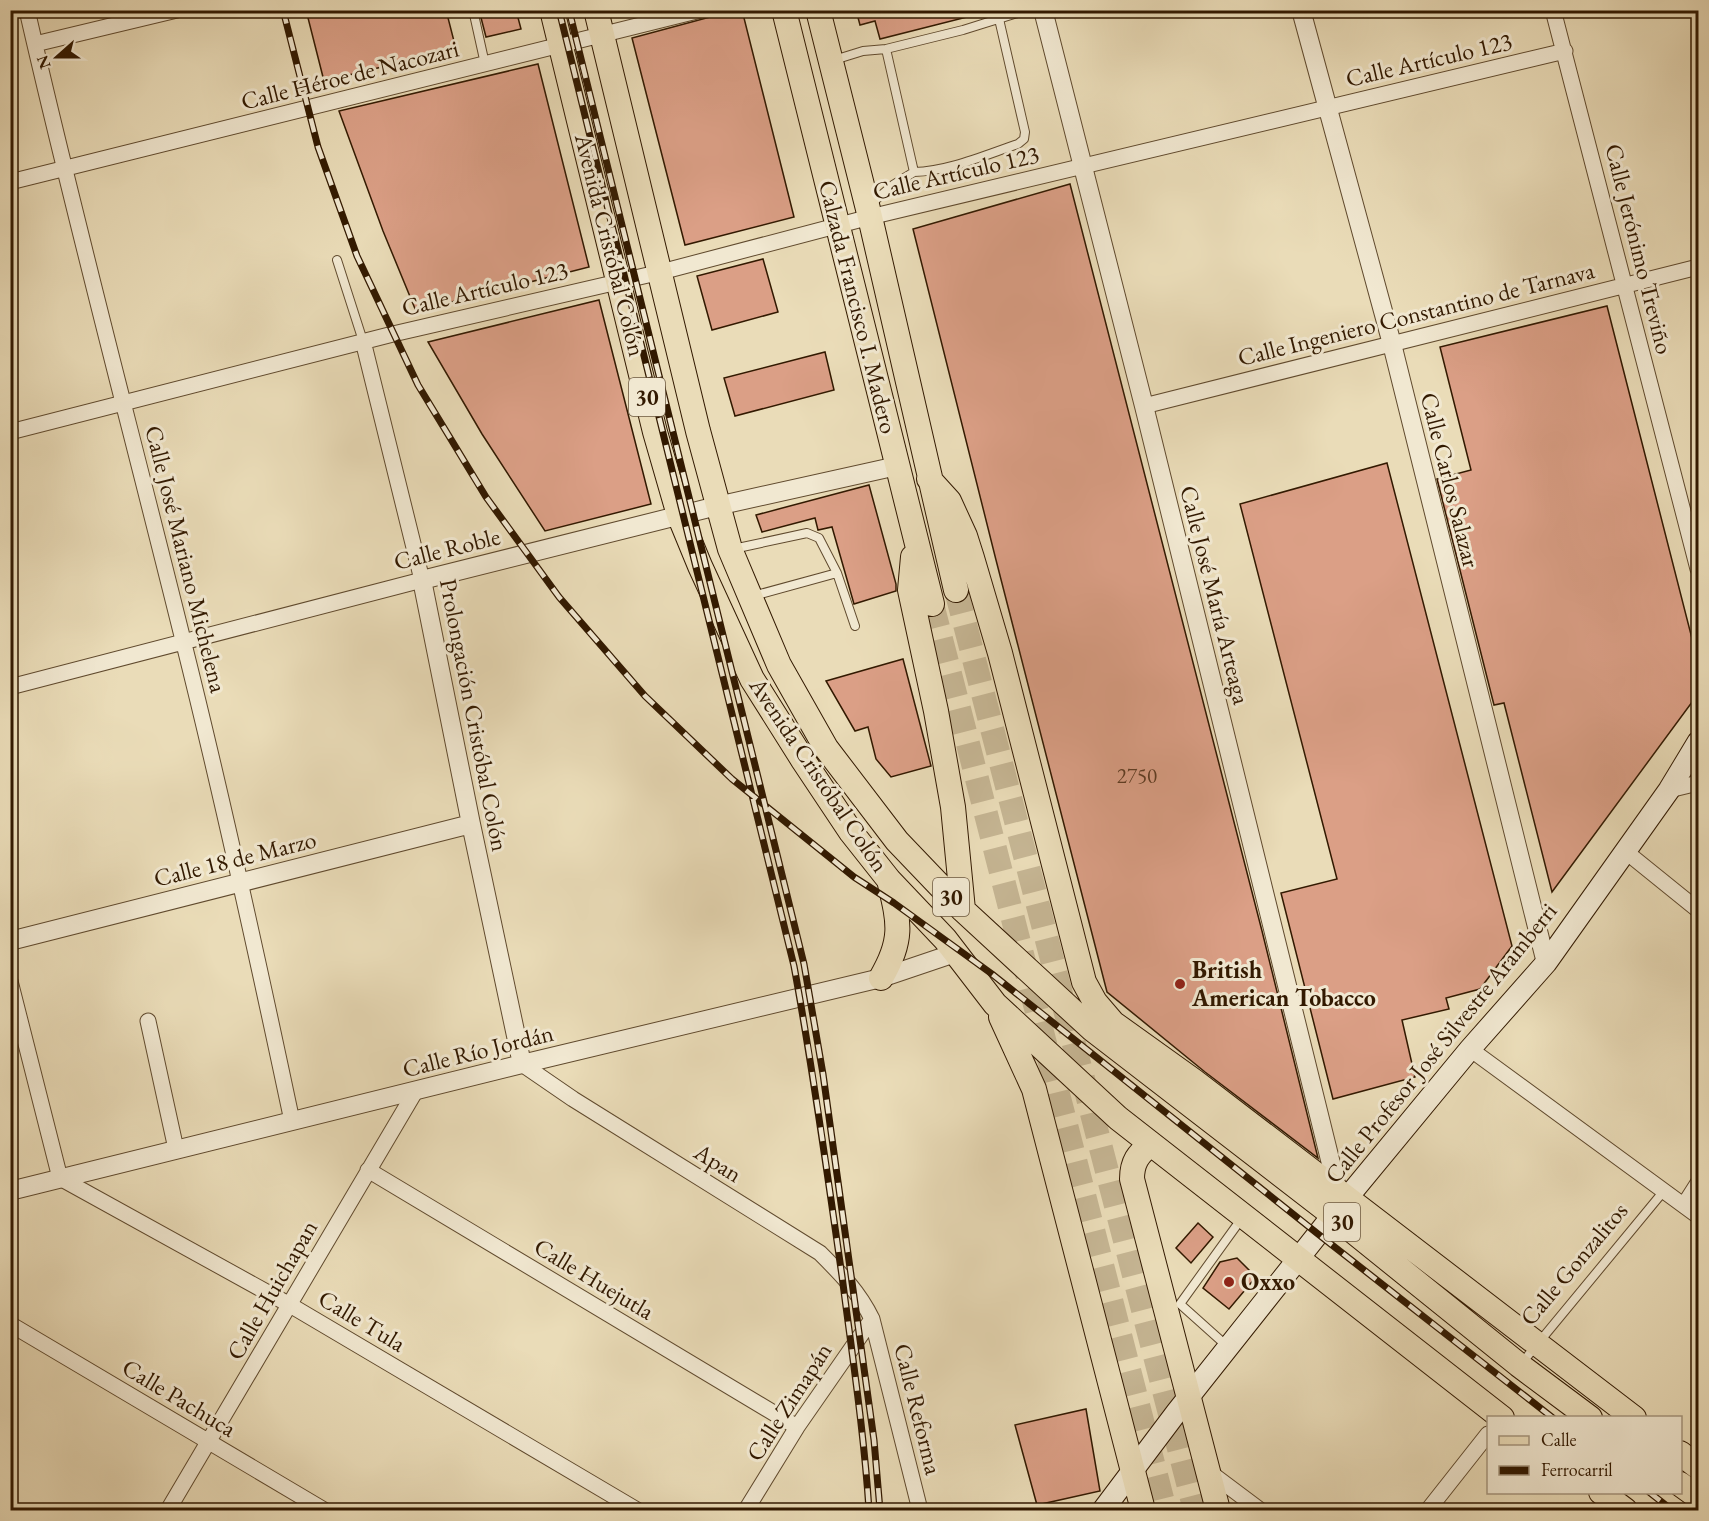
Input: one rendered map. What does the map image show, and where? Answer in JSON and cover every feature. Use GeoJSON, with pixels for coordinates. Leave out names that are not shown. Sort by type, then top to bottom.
{"type":"FeatureCollection","features":[{"type":"Feature","properties":{"kind":"main road","name":"Avenida Cristóbal Colón"},"geometry":{"type":"LineString","coordinates":[[552,10],[655,432],[679,515],[752,679],[851,832],[889,880],[955,953],[995,1004],[1118,1118],[1151,1144]]}},
{"type":"Feature","properties":{"kind":"main road","name":"Avenida Cristóbal Colón"},"geometry":{"type":"LineString","coordinates":[[596,10],[717,506],[730,549],[779,665],[826,748],[897,840],[963,910],[1092,1029],[1339,1202]]}},
{"type":"Feature","properties":{"kind":"main road","name":"Calzada Francisco I. Madero"},"geometry":{"type":"LineString","coordinates":[[784,10],[932,604]]}},
{"type":"Feature","properties":{"kind":"main road","name":"Calzada Francisco I. Madero"},"geometry":{"type":"LineString","coordinates":[[818,10],[868,212],[956,590]]}},
{"type":"Feature","properties":{"kind":"main road"},"geometry":{"type":"LineString","coordinates":[[929,479],[948,501],[965,536],[972,558],[1000,653],[1084,982],[1095,1002],[1113,1023],[1194,1082],[1339,1202]]}},
{"type":"Feature","properties":{"kind":"main road"},"geometry":{"type":"LineString","coordinates":[[916,540],[910,570],[910,590],[936,711],[953,807],[963,910]]}},
{"type":"Feature","properties":{"kind":"main road","name":"Calle Profesor José Silvestre Aramberri"},"geometry":{"type":"LineString","coordinates":[[1102,1510],[1298,1260],[1339,1202],[1546,963],[1669,790],[1698,742]]}},
{"type":"Feature","properties":{"kind":"main road"},"geometry":{"type":"LineString","coordinates":[[803,760],[826,748]]}},
{"type":"Feature","properties":{"kind":"main road"},"geometry":{"type":"LineString","coordinates":[[881,978],[897,945],[898,922],[889,880]]}},
{"type":"Feature","properties":{"kind":"main road"},"geometry":{"type":"LineString","coordinates":[[995,1004],[1034,1089],[1143,1510]]}},
{"type":"Feature","properties":{"kind":"main road"},"geometry":{"type":"LineString","coordinates":[[1151,1144],[1140,1152],[1135,1161],[1132,1179],[1174,1311],[1189,1399],[1218,1510]]}},
{"type":"Feature","properties":{"kind":"main road","name":"30"},"geometry":{"type":"LineString","coordinates":[[1151,1144],[1499,1416]]}},
{"type":"Feature","properties":{"kind":"main road","name":"30"},"geometry":{"type":"LineString","coordinates":[[1339,1202],[1537,1343],[1631,1416]]}},
{"type":"Feature","properties":{"kind":"main road","name":"30"},"geometry":{"type":"LineString","coordinates":[[1339,1202],[1520,1365],[1587,1416]]}},
{"type":"Feature","properties":{"kind":"main road"},"geometry":{"type":"LineString","coordinates":[[1682,1455],[1698,1467]]}},
{"type":"Feature","properties":{"kind":"main road"},"geometry":{"type":"LineString","coordinates":[[1682,1485],[1698,1497]]}},
{"type":"Feature","properties":{"kind":"main road"},"geometry":{"type":"LineString","coordinates":[[1604,1494],[1625,1510]]}},
{"type":"Feature","properties":{"kind":"street","name":"Calle José Mariano Michelena"},"geometry":{"type":"LineString","coordinates":[[27,10],[63,169],[184,641],[242,882],[292,1121]]}},
{"type":"Feature","properties":{"kind":"street"},"geometry":{"type":"LineString","coordinates":[[35,44],[177,10]]}},
{"type":"Feature","properties":{"kind":"street","name":"Calle Héroe de Nacozari"},"geometry":{"type":"LineString","coordinates":[[10,182],[701,10]]}},
{"type":"Feature","properties":{"kind":"street","name":"Calle José María Arteaga"},"geometry":{"type":"LineString","coordinates":[[1043,10],[1144,406],[1339,1202]]}},
{"type":"Feature","properties":{"kind":"street","name":"Calle Carlos Salazar"},"geometry":{"type":"LineString","coordinates":[[1302,10],[1392,344],[1546,963]]}},
{"type":"Feature","properties":{"kind":"street","name":"Calle Jerónimo Treviño"},"geometry":{"type":"LineString","coordinates":[[1553,10],[1698,569]]}},
{"type":"Feature","properties":{"kind":"street","name":"Calle Artículo 123"},"geometry":{"type":"LineString","coordinates":[[10,432],[363,341],[661,272],[838,225],[868,212],[1082,166],[1565,51]]}},
{"type":"Feature","properties":{"kind":"street","name":"Calle Ingeniero Constantino de Tarnava"},"geometry":{"type":"LineString","coordinates":[[1144,406],[1698,267]]}},
{"type":"Feature","properties":{"kind":"street","name":"Prolongación Cristóbal Colón"},"geometry":{"type":"LineString","coordinates":[[363,341],[422,580],[522,1064]]}},
{"type":"Feature","properties":{"kind":"street","name":"Calle Roble"},"geometry":{"type":"LineString","coordinates":[[10,687],[679,515],[897,466]]}},
{"type":"Feature","properties":{"kind":"street"},"geometry":{"type":"LineString","coordinates":[[1669,790],[1698,783]]}},
{"type":"Feature","properties":{"kind":"street","name":"Calle 18 de Marzo"},"geometry":{"type":"LineString","coordinates":[[10,940],[471,824]]}},
{"type":"Feature","properties":{"kind":"street"},"geometry":{"type":"LineString","coordinates":[[1624,851],[1698,910]]}},
{"type":"Feature","properties":{"kind":"street","name":"Calle Río Jordán"},"geometry":{"type":"LineString","coordinates":[[10,1191],[881,978],[955,953]]}},
{"type":"Feature","properties":{"kind":"street"},"geometry":{"type":"LineString","coordinates":[[10,981],[60,1178]]}},
{"type":"Feature","properties":{"kind":"street"},"geometry":{"type":"LineString","coordinates":[[148,1021],[176,1149]]}},
{"type":"Feature","properties":{"kind":"street"},"geometry":{"type":"LineString","coordinates":[[1470,1049],[1698,1216]]}},
{"type":"Feature","properties":{"kind":"street","name":"Apan"},"geometry":{"type":"LineString","coordinates":[[522,1064],[820,1254],[853,1286],[862,1298],[872,1319]]}},
{"type":"Feature","properties":{"kind":"street","name":"Calle Huichapan"},"geometry":{"type":"LineString","coordinates":[[168,1510],[414,1092]]}},
{"type":"Feature","properties":{"kind":"street","name":"Calle Huejutla"},"geometry":{"type":"LineString","coordinates":[[368,1170],[797,1427]]}},
{"type":"Feature","properties":{"kind":"street","name":"Calle Tula"},"geometry":{"type":"LineString","coordinates":[[60,1178],[290,1305],[636,1510]]}},
{"type":"Feature","properties":{"kind":"street"},"geometry":{"type":"LineString","coordinates":[[1684,1205],[1698,1183]]}},
{"type":"Feature","properties":{"kind":"street","name":"Calle Zimapán"},"geometry":{"type":"LineString","coordinates":[[746,1510],[797,1427],[872,1319]]}},
{"type":"Feature","properties":{"kind":"street","name":"Calle Reforma"},"geometry":{"type":"LineString","coordinates":[[872,1319],[920,1510]]}},
{"type":"Feature","properties":{"kind":"street","name":"Calle Pachuca"},"geometry":{"type":"LineString","coordinates":[[10,1324],[324,1510]]}},
{"type":"Feature","properties":{"kind":"street"},"geometry":{"type":"LineString","coordinates":[[1428,1510],[1487,1435]]}},
{"type":"Feature","properties":{"kind":"street"},"geometry":{"type":"LineString","coordinates":[[1208,1471],[1260,1510]]}},
{"type":"Feature","properties":{"kind":"lane"},"geometry":{"type":"LineString","coordinates":[[473,10],[485,64]]}},
{"type":"Feature","properties":{"kind":"lane"},"geometry":{"type":"LineString","coordinates":[[831,61],[863,51],[886,49],[1027,10]]}},
{"type":"Feature","properties":{"kind":"lane"},"geometry":{"type":"LineString","coordinates":[[868,212],[893,185],[914,171],[926,171],[955,164],[1018,144],[1024,139],[1025,132],[999,19]]}},
{"type":"Feature","properties":{"kind":"lane"},"geometry":{"type":"LineString","coordinates":[[886,49],[914,171]]}},
{"type":"Feature","properties":{"kind":"lane"},"geometry":{"type":"LineString","coordinates":[[337,260],[363,341]]}},
{"type":"Feature","properties":{"kind":"lane"},"geometry":{"type":"LineString","coordinates":[[730,549],[807,533],[814,534],[819,538],[837,573],[855,626]]}},
{"type":"Feature","properties":{"kind":"lane"},"geometry":{"type":"LineString","coordinates":[[749,598],[837,573]]}},
{"type":"Feature","properties":{"kind":"lane","name":"Calle Gonzalitos"},"geometry":{"type":"LineString","coordinates":[[1520,1365],[1663,1191]]}},
{"type":"Feature","properties":{"kind":"lane"},"geometry":{"type":"LineString","coordinates":[[1229,1348],[1174,1311],[1243,1217]]}},
{"type":"Feature","properties":{"kind":"building"},"geometry":{"type":"Polygon","coordinates":[[[306,10],[446,10],[456,49],[324,81],[306,10]]]}},
{"type":"Feature","properties":{"kind":"building"},"geometry":{"type":"Polygon","coordinates":[[[479,10],[516,10],[521,29],[486,37],[479,10]]]}},
{"type":"Feature","properties":{"kind":"building"},"geometry":{"type":"Polygon","coordinates":[[[742,10],[794,217],[685,245],[632,38],[742,10]]]}},
{"type":"Feature","properties":{"kind":"building"},"geometry":{"type":"Polygon","coordinates":[[[856,10],[974,10],[975,15],[880,39],[875,21],[860,25],[856,10]]]}},
{"type":"Feature","properties":{"kind":"building"},"geometry":{"type":"Polygon","coordinates":[[[538,64],[589,267],[416,311],[383,231],[339,111],[538,64]]]}},
{"type":"Feature","properties":{"kind":"building"},"geometry":{"type":"Polygon","coordinates":[[[1070,184],[1318,1158],[1205,1072],[1107,992],[996,560],[913,229],[1070,184]]]}},
{"type":"Feature","properties":{"kind":"building"},"geometry":{"type":"Polygon","coordinates":[[[763,259],[778,312],[712,330],[697,276],[763,259]]]}},
{"type":"Feature","properties":{"kind":"building"},"geometry":{"type":"Polygon","coordinates":[[[599,300],[651,504],[545,531],[482,434],[428,342],[599,300]]]}},
{"type":"Feature","properties":{"kind":"building"},"geometry":{"type":"Polygon","coordinates":[[[1607,306],[1698,662],[1698,694],[1552,892],[1504,703],[1494,705],[1437,479],[1471,470],[1440,347],[1607,306]]]}},
{"type":"Feature","properties":{"kind":"building"},"geometry":{"type":"Polygon","coordinates":[[[825,352],[834,390],[735,416],[724,378],[825,352]]]}},
{"type":"Feature","properties":{"kind":"building"},"geometry":{"type":"Polygon","coordinates":[[[1387,463],[1512,946],[1480,989],[1446,998],[1449,1009],[1402,1020],[1415,1077],[1333,1099],[1281,893],[1337,879],[1240,504],[1387,463]]]}},
{"type":"Feature","properties":{"kind":"building"},"geometry":{"type":"Polygon","coordinates":[[[869,485],[896,591],[854,604],[832,527],[818,530],[815,518],[762,532],[756,515],[869,485]]]}},
{"type":"Feature","properties":{"kind":"building"},"geometry":{"type":"Polygon","coordinates":[[[903,659],[931,766],[891,777],[876,759],[868,727],[855,731],[826,681],[903,659]]]}},
{"type":"Feature","properties":{"kind":"building","name":"Oxxo"},"geometry":{"type":"Polygon","coordinates":[[[1198,1223],[1213,1237],[1191,1263],[1176,1248],[1198,1223]]]}},
{"type":"Feature","properties":{"kind":"building","name":"Oxxo"},"geometry":{"type":"Polygon","coordinates":[[[1237,1258],[1256,1277],[1229,1309],[1203,1288],[1220,1262],[1237,1258]]]}},
{"type":"Feature","properties":{"kind":"building"},"geometry":{"type":"Polygon","coordinates":[[[1086,1409],[1100,1491],[1037,1505],[1015,1425],[1086,1409]]]}},
{"type":"Feature","properties":{"kind":"tunnel"},"geometry":{"type":"LineString","coordinates":[[956,590],[1195,1510]]}},
{"type":"Feature","properties":{"kind":"tunnel"},"geometry":{"type":"LineString","coordinates":[[932,604],[1165,1510]]}},
{"type":"Feature","properties":{"kind":"railway"},"geometry":{"type":"LineString","coordinates":[[283,10],[318,147],[357,256],[418,385],[486,497],[559,597],[645,696],[732,779],[854,877],[992,974],[1550,1416]]}},
{"type":"Feature","properties":{"kind":"railway"},"geometry":{"type":"LineString","coordinates":[[559,10],[794,966],[814,1082],[842,1276],[861,1422],[869,1510]]}},
{"type":"Feature","properties":{"kind":"railway"},"geometry":{"type":"LineString","coordinates":[[569,10],[804,964],[823,1074],[874,1440],[880,1510]]}},
{"type":"Feature","properties":{"kind":"railway"},"geometry":{"type":"LineString","coordinates":[[1652,1494],[1672,1510]]}},
{"type":"Feature","properties":{"kind":"place","name":"British American Tobacco"},"geometry":{"type":"Point","coordinates":[1180,984]}},
{"type":"Feature","properties":{"kind":"place","name":"Oxxo"},"geometry":{"type":"Point","coordinates":[1229,1282]}}]}
